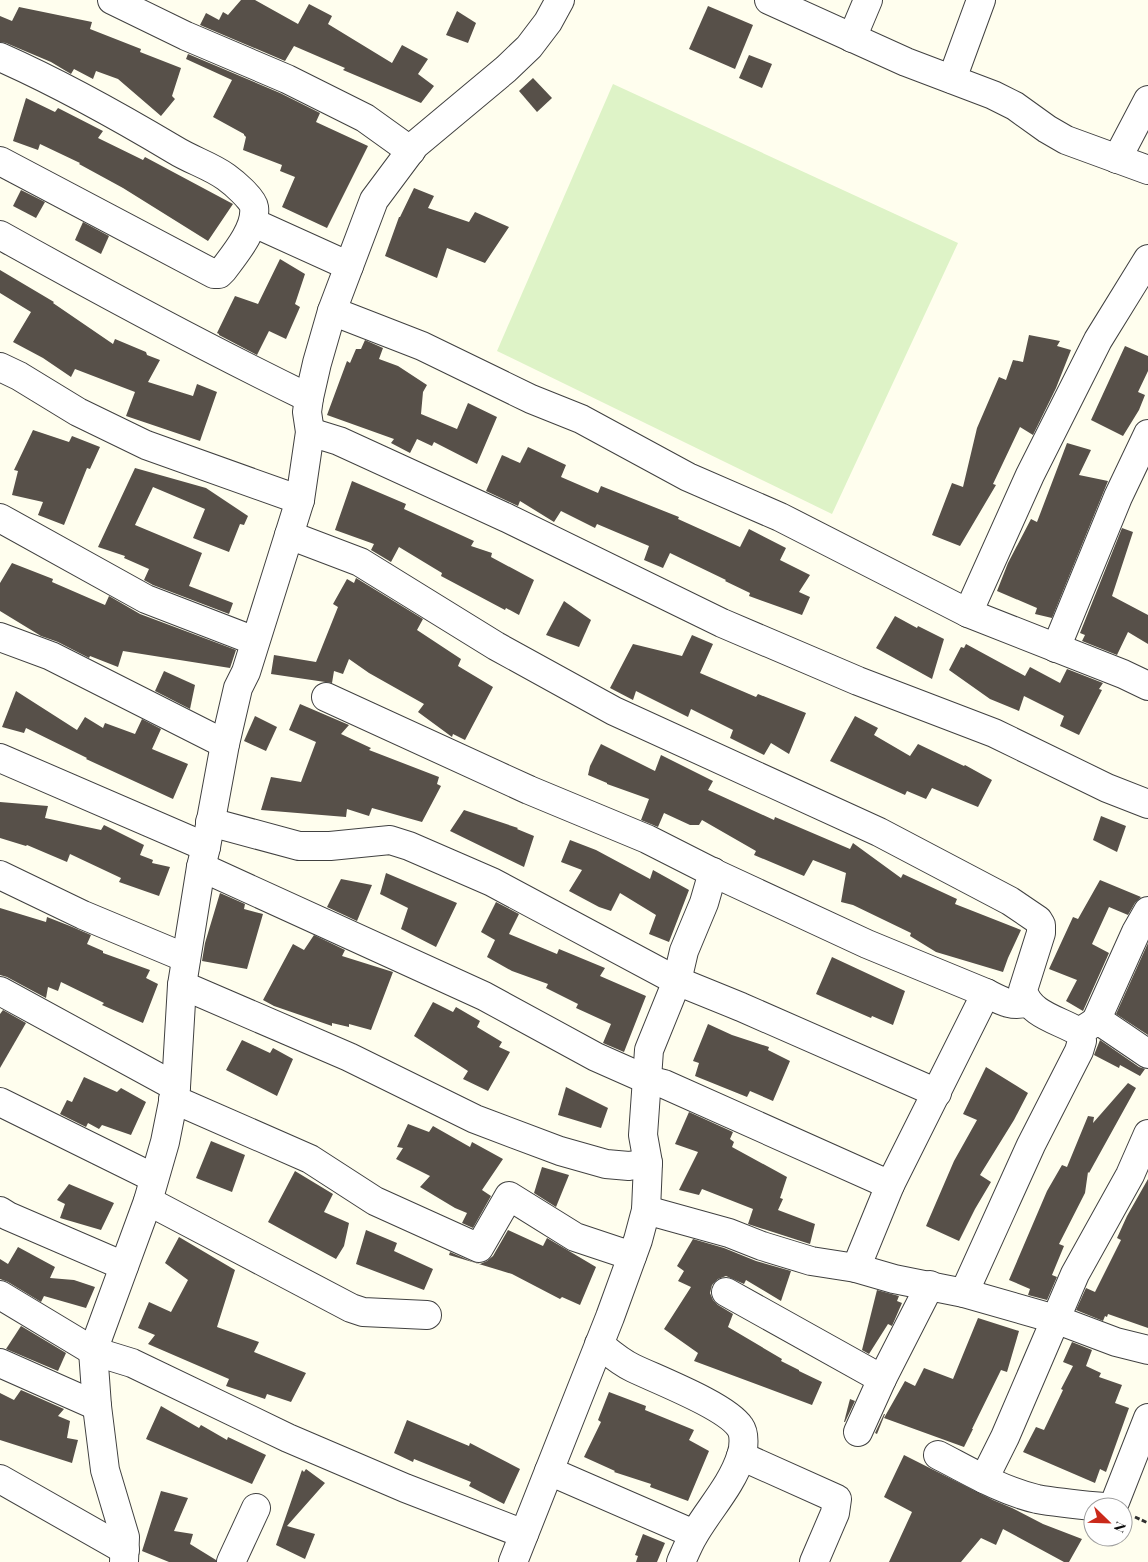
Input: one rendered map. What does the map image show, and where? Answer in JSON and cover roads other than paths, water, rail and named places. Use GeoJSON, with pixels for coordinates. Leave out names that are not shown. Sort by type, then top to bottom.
{"type":"FeatureCollection","features":[{"type":"Feature","properties":{"kind":"street"},"geometry":{"type":"LineString","coordinates":[[112,0],[186,36],[287,79],[365,118],[411,151]]}},
{"type":"Feature","properties":{"kind":"street"},"geometry":{"type":"LineString","coordinates":[[0,1479],[124,1556],[125,1537],[105,1470],[97,1406],[93,1351],[151,1189],[165,1142],[174,1093],[182,985],[186,958],[225,744],[238,688],[246,672],[300,500],[310,432],[309,398],[332,311],[374,200],[415,145],[506,69],[529,47],[548,22],[560,0]]}},
{"type":"Feature","properties":{"kind":"street"},"geometry":{"type":"LineString","coordinates":[[852,38],[868,0]]}},
{"type":"Feature","properties":{"kind":"street"},"geometry":{"type":"LineString","coordinates":[[952,79],[981,0]]}},
{"type":"Feature","properties":{"kind":"street"},"geometry":{"type":"LineString","coordinates":[[783,3],[852,38],[906,62],[993,95],[1015,106],[1066,140],[1148,170]]}},
{"type":"Feature","properties":{"kind":"street"},"geometry":{"type":"LineString","coordinates":[[0,58],[38,74],[109,111],[188,157],[225,176],[254,205],[254,223],[224,270],[219,274],[214,274],[0,161]]}},
{"type":"Feature","properties":{"kind":"street"},"geometry":{"type":"LineString","coordinates":[[1116,158],[1148,100]]}},
{"type":"Feature","properties":{"kind":"street"},"geometry":{"type":"LineString","coordinates":[[254,223],[349,266]]}},
{"type":"Feature","properties":{"kind":"street"},"geometry":{"type":"LineString","coordinates":[[0,235],[216,353],[309,398]]}},
{"type":"Feature","properties":{"kind":"street"},"geometry":{"type":"LineString","coordinates":[[968,613],[1030,475],[1098,340],[1148,259]]}},
{"type":"Feature","properties":{"kind":"street"},"geometry":{"type":"LineString","coordinates":[[332,311],[422,346],[532,399],[581,419],[688,477],[780,517],[968,613],[1123,674],[1148,686]]}},
{"type":"Feature","properties":{"kind":"street"},"geometry":{"type":"LineString","coordinates":[[0,367],[19,376],[78,412],[146,445],[300,500]]}},
{"type":"Feature","properties":{"kind":"street"},"geometry":{"type":"LineString","coordinates":[[310,432],[339,441],[490,510],[722,623],[858,681],[994,733],[1099,784],[1148,804]]}},
{"type":"Feature","properties":{"kind":"street"},"geometry":{"type":"LineString","coordinates":[[1056,648],[1118,497],[1148,434]]}},
{"type":"Feature","properties":{"kind":"street"},"geometry":{"type":"LineString","coordinates":[[0,518],[146,599],[255,641]]}},
{"type":"Feature","properties":{"kind":"street"},"geometry":{"type":"LineString","coordinates":[[289,534],[360,562],[496,646],[614,711],[879,832],[1010,901],[1038,920],[1041,925],[1040,939],[1023,990],[1028,1002],[1034,1008],[1088,1026],[1098,1020],[1103,1022],[1148,1054]]}},
{"type":"Feature","properties":{"kind":"street"},"geometry":{"type":"LineString","coordinates":[[0,637],[52,656],[225,744]]}},
{"type":"Feature","properties":{"kind":"street"},"geometry":{"type":"LineString","coordinates":[[326,697],[529,790],[647,839],[867,944],[1004,1002],[1021,1005],[1028,1002]]}},
{"type":"Feature","properties":{"kind":"street"},"geometry":{"type":"LineString","coordinates":[[0,758],[206,845],[596,1057],[648,1080],[664,1084],[890,1185]]}},
{"type":"Feature","properties":{"kind":"street"},"geometry":{"type":"LineString","coordinates":[[206,845],[330,846],[390,840],[409,846],[492,882],[677,981],[937,1093]]}},
{"type":"Feature","properties":{"kind":"street"},"geometry":{"type":"LineString","coordinates":[[513,1562],[599,1344],[632,1256],[646,1210],[648,1163],[643,1135],[650,1050],[677,981],[684,951],[704,903],[713,872]]}},
{"type":"Feature","properties":{"kind":"street"},"geometry":{"type":"LineString","coordinates":[[0,875],[83,915],[186,958]]}},
{"type":"Feature","properties":{"kind":"street"},"geometry":{"type":"LineString","coordinates":[[964,1293],[1031,1145],[1079,1051],[1088,1026],[1148,911]]}},
{"type":"Feature","properties":{"kind":"street"},"geometry":{"type":"LineString","coordinates":[[182,985],[349,1057],[475,1119],[560,1151],[606,1164],[629,1166],[648,1163]]}},
{"type":"Feature","properties":{"kind":"street"},"geometry":{"type":"LineString","coordinates":[[0,991],[174,1093],[310,1159],[374,1201],[479,1248],[509,1196],[575,1236],[632,1256]]}},
{"type":"Feature","properties":{"kind":"street"},"geometry":{"type":"LineString","coordinates":[[856,1268],[890,1185],[986,993]]}},
{"type":"Feature","properties":{"kind":"street"},"geometry":{"type":"LineString","coordinates":[[0,1102],[352,1308],[363,1312],[427,1314]]}},
{"type":"Feature","properties":{"kind":"street"},"geometry":{"type":"LineString","coordinates":[[984,1479],[1005,1437],[1075,1274],[1130,1175],[1148,1134]]}},
{"type":"Feature","properties":{"kind":"street"},"geometry":{"type":"LineString","coordinates":[[646,1210],[729,1233],[762,1246],[810,1260],[856,1268],[894,1279],[964,1293],[1055,1319],[1116,1342],[1148,1350]]}},
{"type":"Feature","properties":{"kind":"street"},"geometry":{"type":"LineString","coordinates":[[0,1211],[124,1266]]}},
{"type":"Feature","properties":{"kind":"street"},"geometry":{"type":"LineString","coordinates":[[858,1432],[882,1379],[930,1285]]}},
{"type":"Feature","properties":{"kind":"street"},"geometry":{"type":"LineString","coordinates":[[726,1292],[882,1379]]}},
{"type":"Feature","properties":{"kind":"street"},"geometry":{"type":"LineString","coordinates":[[0,1295],[93,1351],[132,1363],[288,1438],[396,1484],[524,1534]]}},
{"type":"Feature","properties":{"kind":"street"},"geometry":{"type":"LineString","coordinates":[[599,1344],[632,1368],[693,1396],[734,1420],[742,1431],[743,1446],[741,1456],[733,1474],[694,1534],[681,1562]]}},
{"type":"Feature","properties":{"kind":"street"},"geometry":{"type":"LineString","coordinates":[[0,1363],[97,1406]]}},
{"type":"Feature","properties":{"kind":"street"},"geometry":{"type":"LineString","coordinates":[[1117,1497],[1148,1418]]}},
{"type":"Feature","properties":{"kind":"street"},"geometry":{"type":"LineString","coordinates":[[938,1454],[984,1479],[1016,1493],[1038,1499],[1083,1505]]}},
{"type":"Feature","properties":{"kind":"street"},"geometry":{"type":"LineString","coordinates":[[741,1456],[838,1499],[835,1513],[814,1562]]}},
{"type":"Feature","properties":{"kind":"street"},"geometry":{"type":"LineString","coordinates":[[548,1471],[694,1534]]}},
{"type":"Feature","properties":{"kind":"street"},"geometry":{"type":"LineString","coordinates":[[231,1562],[256,1508]]}}]}
